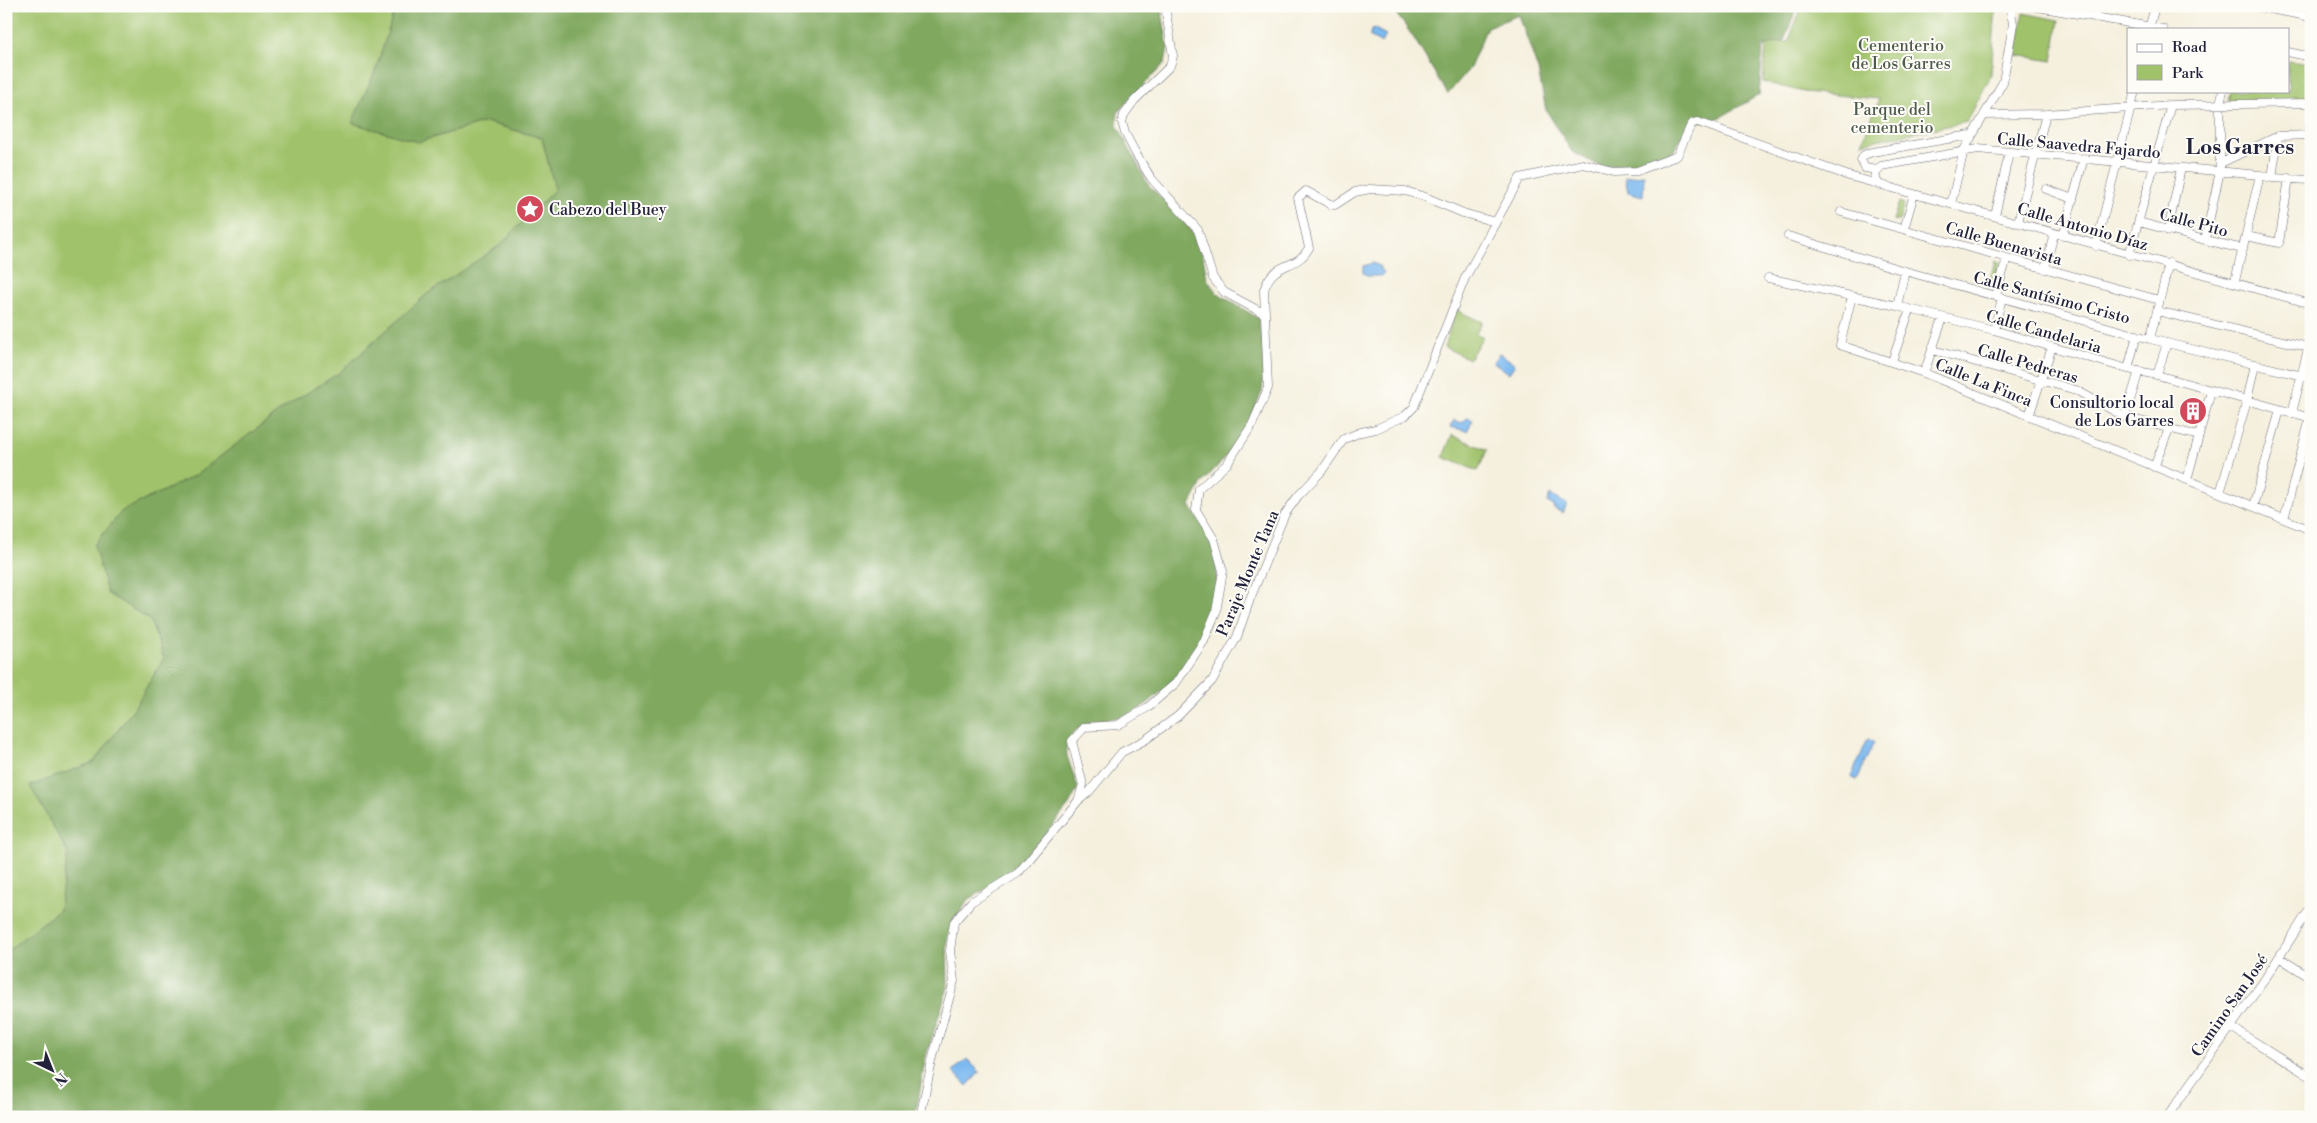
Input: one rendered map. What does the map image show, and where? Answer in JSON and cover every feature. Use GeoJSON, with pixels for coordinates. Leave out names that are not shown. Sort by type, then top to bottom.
{"type":"FeatureCollection","features":[{"type":"Feature","properties":{"kind":"street"},"geometry":{"type":"LineString","coordinates":[[1165,6],[1173,56],[1170,66],[1134,101],[1124,114],[1122,122],[1136,154],[1151,178],[1198,230],[1213,278],[1224,292],[1263,313]]}},
{"type":"Feature","properties":{"kind":"street"},"geometry":{"type":"LineString","coordinates":[[1951,204],[1964,150],[2003,82],[2013,24],[2010,6]]}},
{"type":"Feature","properties":{"kind":"street"},"geometry":{"type":"LineString","coordinates":[[2032,6],[2150,28],[2155,6]]}},
{"type":"Feature","properties":{"kind":"street"},"geometry":{"type":"LineString","coordinates":[[2087,16],[2088,6]]}},
{"type":"Feature","properties":{"kind":"street"},"geometry":{"type":"LineString","coordinates":[[2254,6],[2311,17]]}},
{"type":"Feature","properties":{"kind":"street"},"geometry":{"type":"LineString","coordinates":[[2290,52],[2311,57]]}},
{"type":"Feature","properties":{"kind":"street"},"geometry":{"type":"LineString","coordinates":[[2096,246],[2119,162],[2135,92]]}},
{"type":"Feature","properties":{"kind":"street"},"geometry":{"type":"LineString","coordinates":[[2204,240],[2221,167],[2220,103],[2223,92]]}},
{"type":"Feature","properties":{"kind":"street"},"geometry":{"type":"LineString","coordinates":[[1984,115],[2046,114],[2132,107],[2220,103],[2311,103]]}},
{"type":"Feature","properties":{"kind":"street"},"geometry":{"type":"LineString","coordinates":[[2129,255],[2171,105]]}},
{"type":"Feature","properties":{"kind":"street"},"geometry":{"type":"LineString","coordinates":[[2018,222],[2046,114]]}},
{"type":"Feature","properties":{"kind":"street"},"geometry":{"type":"LineString","coordinates":[[2221,167],[2278,136],[2310,135],[2311,119]]}},
{"type":"Feature","properties":{"kind":"street","name":"Paraje Monte Tana"},"geometry":{"type":"LineString","coordinates":[[920,1117],[933,1057],[954,981],[950,951],[954,922],[971,902],[1018,873],[1122,752],[1145,740],[1178,716],[1212,681],[1237,637],[1250,599],[1285,514],[1298,496],[1321,472],[1344,439],[1361,432],[1376,429],[1405,416],[1414,407],[1465,278],[1520,178],[1583,164],[1614,172],[1637,171],[1677,156],[1690,127],[1693,123],[1698,122]]}},
{"type":"Feature","properties":{"kind":"street","name":"Calle Antonio Díaz"},"geometry":{"type":"LineString","coordinates":[[1698,122],[1852,177],[2018,222],[2129,255],[2235,281],[2311,304]]}},
{"type":"Feature","properties":{"kind":"street"},"geometry":{"type":"LineString","coordinates":[[1852,177],[1862,164],[1864,155],[1872,152],[1971,135]]}},
{"type":"Feature","properties":{"kind":"street"},"geometry":{"type":"LineString","coordinates":[[2272,178],[2278,136]]}},
{"type":"Feature","properties":{"kind":"street","name":"Calle Saavedra Fajardo"},"geometry":{"type":"LineString","coordinates":[[1877,170],[1881,166],[1978,148],[2009,153],[2084,158],[2154,166],[2181,168],[2221,167],[2272,178],[2311,180]]}},
{"type":"Feature","properties":{"kind":"street"},"geometry":{"type":"LineString","coordinates":[[1995,216],[2009,153]]}},
{"type":"Feature","properties":{"kind":"street"},"geometry":{"type":"LineString","coordinates":[[2063,236],[2084,158]]}},
{"type":"Feature","properties":{"kind":"street"},"geometry":{"type":"LineString","coordinates":[[1862,164],[1865,168],[1877,170],[1875,175],[1878,184]]}},
{"type":"Feature","properties":{"kind":"street"},"geometry":{"type":"LineString","coordinates":[[2168,231],[2181,168]]}},
{"type":"Feature","properties":{"kind":"street"},"geometry":{"type":"LineString","coordinates":[[2235,281],[2260,175]]}},
{"type":"Feature","properties":{"kind":"street"},"geometry":{"type":"LineString","coordinates":[[2246,236],[2279,244],[2289,178]]}},
{"type":"Feature","properties":{"kind":"street","name":"Paraje Monte Tana"},"geometry":{"type":"LineString","coordinates":[[1078,801],[1083,785],[1072,741],[1085,727],[1118,725],[1148,707],[1176,682],[1204,641],[1216,612],[1223,571],[1214,539],[1196,510],[1199,490],[1227,464],[1252,426],[1268,388],[1263,313],[1264,290],[1270,275],[1276,270],[1305,256],[1310,248],[1298,198],[1306,191],[1335,205],[1355,192],[1370,189],[1405,191],[1425,196],[1463,213],[1495,222]]}},
{"type":"Feature","properties":{"kind":"street"},"geometry":{"type":"LineString","coordinates":[[2046,189],[2073,199]]}},
{"type":"Feature","properties":{"kind":"street"},"geometry":{"type":"LineString","coordinates":[[1904,230],[1914,194]]}},
{"type":"Feature","properties":{"kind":"street","name":"Calle Buenavista"},"geometry":{"type":"LineString","coordinates":[[1841,212],[2160,300]]}},
{"type":"Feature","properties":{"kind":"street","name":"Calle Pito"},"geometry":{"type":"LineString","coordinates":[[2139,222],[2168,231],[2243,248]]}},
{"type":"Feature","properties":{"kind":"street"},"geometry":{"type":"LineString","coordinates":[[2045,269],[2054,234]]}},
{"type":"Feature","properties":{"kind":"street","name":"Calle Santísimo Cristo"},"geometry":{"type":"LineString","coordinates":[[1788,236],[1905,271],[2150,339],[2307,377]]}},
{"type":"Feature","properties":{"kind":"street"},"geometry":{"type":"LineString","coordinates":[[1994,330],[2007,258]]}},
{"type":"Feature","properties":{"kind":"street"},"geometry":{"type":"LineString","coordinates":[[2150,339],[2169,264]]}},
{"type":"Feature","properties":{"kind":"street"},"geometry":{"type":"LineString","coordinates":[[1897,306],[1905,271]]}},
{"type":"Feature","properties":{"kind":"street","name":"Calle Candelaria"},"geometry":{"type":"LineString","coordinates":[[1768,278],[1897,306],[1994,330],[2128,369],[2311,418]]}},
{"type":"Feature","properties":{"kind":"street","name":"Calle La Finca"},"geometry":{"type":"LineString","coordinates":[[1852,296],[1840,345],[1924,372],[2311,530]]}},
{"type":"Feature","properties":{"kind":"street"},"geometry":{"type":"LineString","coordinates":[[1892,361],[1910,310]]}},
{"type":"Feature","properties":{"kind":"street"},"geometry":{"type":"LineString","coordinates":[[2157,311],[2308,347]]}},
{"type":"Feature","properties":{"kind":"street"},"geometry":{"type":"LineString","coordinates":[[1924,372],[1943,318]]}},
{"type":"Feature","properties":{"kind":"street"},"geometry":{"type":"LineString","coordinates":[[2128,369],[2137,335]]}},
{"type":"Feature","properties":{"kind":"street"},"geometry":{"type":"LineString","coordinates":[[2292,413],[2307,377],[2308,347],[2311,337]]}},
{"type":"Feature","properties":{"kind":"street"},"geometry":{"type":"LineString","coordinates":[[2156,375],[2167,343]]}},
{"type":"Feature","properties":{"kind":"street"},"geometry":{"type":"LineString","coordinates":[[2029,416],[2052,347]]}},
{"type":"Feature","properties":{"kind":"street","name":"Calle Pedreras"},"geometry":{"type":"LineString","coordinates":[[1933,350],[2076,390],[2125,417],[2199,436]]}},
{"type":"Feature","properties":{"kind":"street"},"geometry":{"type":"LineString","coordinates":[[2220,493],[2247,401],[2255,364]]}},
{"type":"Feature","properties":{"kind":"street"},"geometry":{"type":"LineString","coordinates":[[2125,417],[2139,371]]}},
{"type":"Feature","properties":{"kind":"street"},"geometry":{"type":"LineString","coordinates":[[2187,480],[2211,390]]}},
{"type":"Feature","properties":{"kind":"street"},"geometry":{"type":"LineString","coordinates":[[2253,506],[2280,410]]}},
{"type":"Feature","properties":{"kind":"street"},"geometry":{"type":"LineString","coordinates":[[2284,519],[2311,418]]}},
{"type":"Feature","properties":{"kind":"street"},"geometry":{"type":"LineString","coordinates":[[2154,467],[2169,429]]}},
{"type":"Feature","properties":{"kind":"street","name":"Camino San José"},"geometry":{"type":"LineString","coordinates":[[2167,1117],[2280,958],[2311,908]]}},
{"type":"Feature","properties":{"kind":"street"},"geometry":{"type":"LineString","coordinates":[[2280,958],[2311,978]]}},
{"type":"Feature","properties":{"kind":"street"},"geometry":{"type":"LineString","coordinates":[[2231,1027],[2311,1077]]}},
{"type":"Feature","properties":{"kind":"green space"},"geometry":{"type":"Polygon","coordinates":[[[6,6],[396,6],[376,69],[353,123],[418,142],[486,122],[542,138],[555,189],[499,246],[426,295],[339,373],[287,406],[196,475],[123,511],[107,593],[150,620],[164,658],[133,710],[94,762],[31,786],[68,853],[59,910],[6,952],[6,6]]]}},
{"type":"Feature","properties":{"kind":"green space"},"geometry":{"type":"Polygon","coordinates":[[[396,6],[1161,6],[1168,47],[1165,63],[1118,112],[1117,125],[1149,186],[1169,204],[1193,232],[1203,256],[1207,279],[1217,293],[1258,318],[1262,338],[1264,370],[1262,392],[1246,427],[1224,459],[1202,483],[1190,505],[1213,544],[1217,564],[1217,579],[1212,611],[1201,642],[1181,673],[1141,708],[1121,717],[1091,722],[1076,730],[1066,744],[1067,756],[1078,788],[1069,805],[1021,865],[1006,877],[968,900],[950,929],[947,940],[948,987],[926,1056],[915,1117],[6,1117],[6,952],[59,910],[68,853],[30,786],[94,762],[133,710],[164,658],[150,620],[107,593],[94,545],[122,511],[196,475],[287,406],[339,373],[426,295],[499,246],[555,189],[542,138],[486,122],[418,142],[352,123],[376,69],[396,6]]]}},
{"type":"Feature","properties":{"kind":"green space"},"geometry":{"type":"Polygon","coordinates":[[[1389,6],[1797,6],[1784,41],[1763,46],[1759,95],[1719,118],[1689,124],[1674,151],[1649,162],[1602,167],[1572,152],[1546,110],[1538,70],[1519,15],[1487,27],[1470,68],[1448,94],[1413,38],[1389,6]]]}},
{"type":"Feature","properties":{"kind":"green space","name":"Cementerio de Los Garres"},"geometry":{"type":"Polygon","coordinates":[[[1802,6],[1996,6],[1991,75],[1967,122],[1862,143],[1879,99],[1804,92],[1763,82],[1766,43],[1788,42],[1802,6]]]}},
{"type":"Feature","properties":{"kind":"green space"},"geometry":{"type":"Polygon","coordinates":[[[2023,13],[2059,20],[2052,61],[2016,55],[2023,13]]]}},
{"type":"Feature","properties":{"kind":"green space"},"geometry":{"type":"Polygon","coordinates":[[[2290,61],[2311,64],[2311,91],[2308,101],[2228,101],[2230,92],[2290,92],[2290,61]]]}},
{"type":"Feature","properties":{"kind":"green space"},"geometry":{"type":"Polygon","coordinates":[[[1899,202],[1904,204],[1899,221],[1893,220],[1899,202]]]}},
{"type":"Feature","properties":{"kind":"green space"},"geometry":{"type":"Polygon","coordinates":[[[1995,261],[2000,263],[1993,289],[1988,288],[1995,261]]]}},
{"type":"Feature","properties":{"kind":"green space"},"geometry":{"type":"Polygon","coordinates":[[[1456,310],[1482,322],[1476,333],[1483,337],[1469,359],[1444,347],[1456,310]]]}},
{"type":"Feature","properties":{"kind":"green space"},"geometry":{"type":"Polygon","coordinates":[[[1452,435],[1487,450],[1478,471],[1443,457],[1452,435]]]}},
{"type":"Feature","properties":{"kind":"water"},"geometry":{"type":"Polygon","coordinates":[[[1373,28],[1386,35],[1382,43],[1369,36],[1373,28]]]}},
{"type":"Feature","properties":{"kind":"water"},"geometry":{"type":"Polygon","coordinates":[[[1644,175],[1643,196],[1628,192],[1625,177],[1644,175]]]}},
{"type":"Feature","properties":{"kind":"water"},"geometry":{"type":"Polygon","coordinates":[[[1373,263],[1379,266],[1384,273],[1382,276],[1368,276],[1363,273],[1363,266],[1373,263]]]}},
{"type":"Feature","properties":{"kind":"water"},"geometry":{"type":"Polygon","coordinates":[[[1499,353],[1515,364],[1509,373],[1493,362],[1499,353]]]}},
{"type":"Feature","properties":{"kind":"water"},"geometry":{"type":"Polygon","coordinates":[[[1467,418],[1473,420],[1467,431],[1450,427],[1454,420],[1462,423],[1467,418]]]}},
{"type":"Feature","properties":{"kind":"water"},"geometry":{"type":"Polygon","coordinates":[[[1550,495],[1567,504],[1563,513],[1553,508],[1554,506],[1547,502],[1550,495]]]}},
{"type":"Feature","properties":{"kind":"water"},"geometry":{"type":"Polygon","coordinates":[[[1868,739],[1874,742],[1857,780],[1851,777],[1868,739]]]}},
{"type":"Feature","properties":{"kind":"water"},"geometry":{"type":"Polygon","coordinates":[[[967,1059],[980,1072],[967,1086],[953,1071],[967,1059]]]}},
{"type":"Feature","properties":{"kind":"place","name":"Cabezo del Buey"},"geometry":{"type":"Point","coordinates":[530,209]}},
{"type":"Feature","properties":{"kind":"place","name":"Consultorio local de Los Garres"},"geometry":{"type":"Point","coordinates":[2193,411]}},
{"type":"Feature","properties":{"kind":"district","name":"Los Garres"},"geometry":{"type":"Point","coordinates":[2240,147]}},
{"type":"Feature","properties":{"kind":"park label","name":"Parque del cementerio"},"geometry":{"type":"Point","coordinates":[1892,118]}}]}
